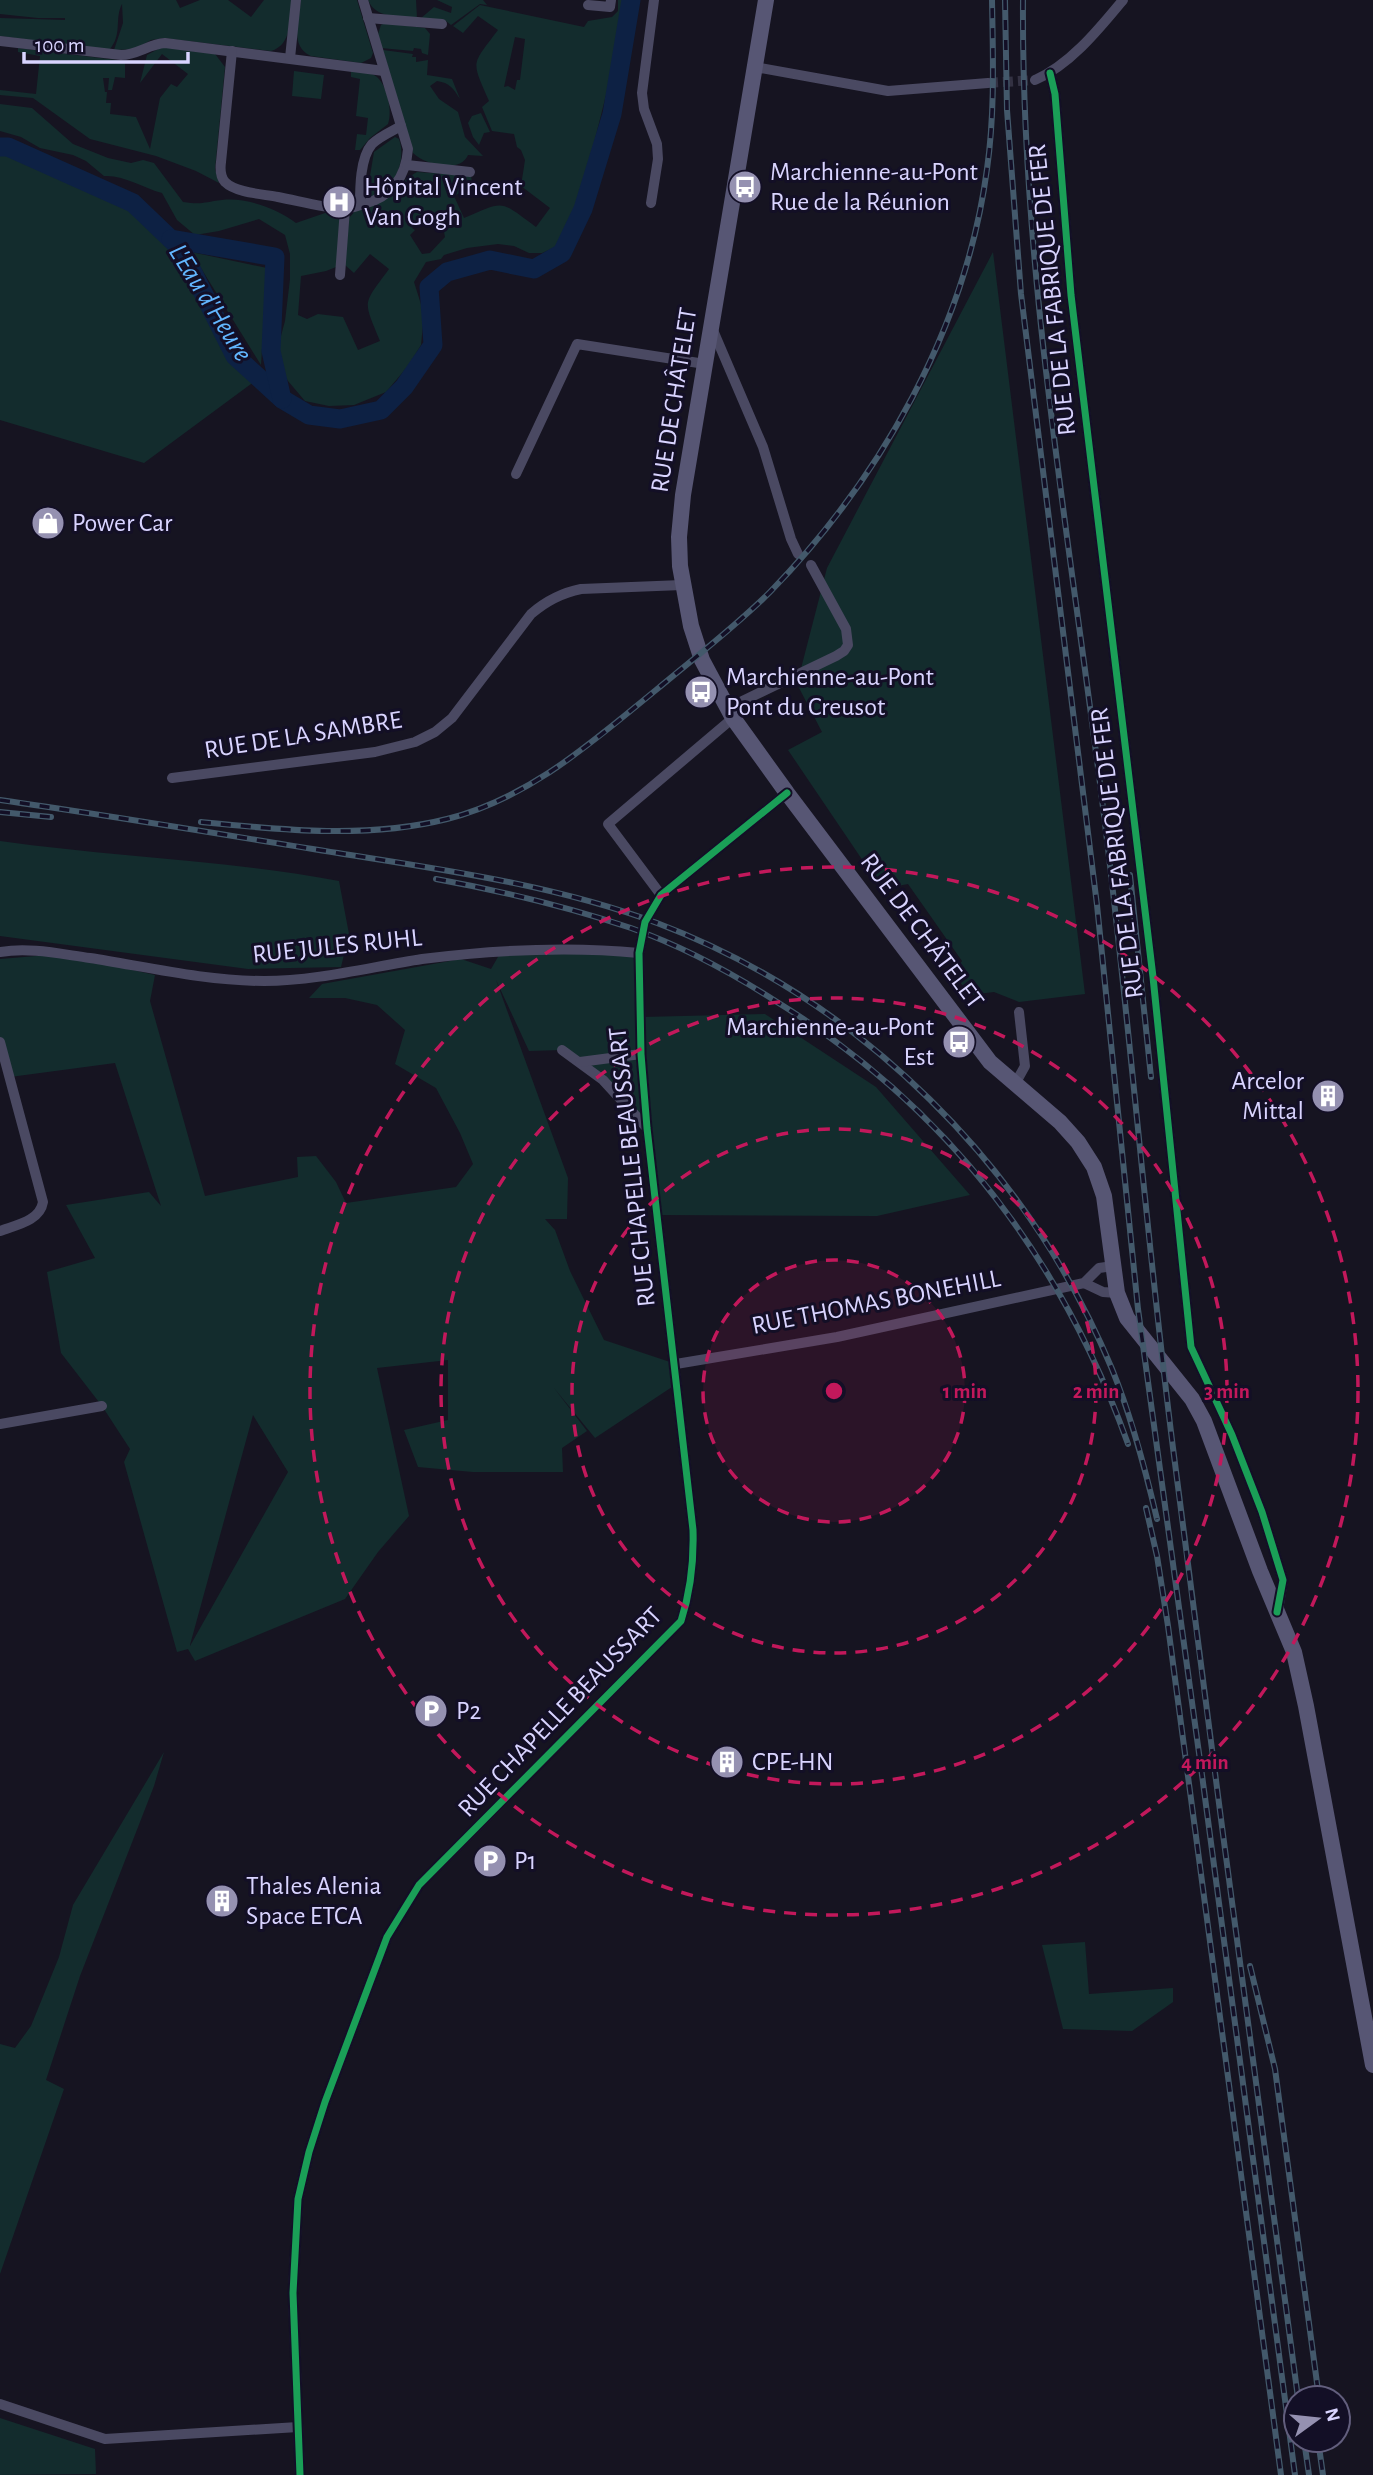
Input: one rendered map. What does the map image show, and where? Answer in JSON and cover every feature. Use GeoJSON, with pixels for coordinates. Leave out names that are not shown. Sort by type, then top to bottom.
{"type":"FeatureCollection","features":[{"type":"Feature","properties":{"kind":"main road","name":"RUE DE CHÂTELET"},"geometry":{"type":"LineString","coordinates":[[766,0],[683,495],[679,537],[682,584],[691,626],[702,660],[731,713],[787,793],[990,1062],[1060,1122],[1078,1142],[1094,1167],[1104,1196],[1117,1293],[1127,1318],[1192,1399],[1204,1421],[1294,1652],[1373,2066]]}},
{"type":"Feature","properties":{"kind":"street"},"geometry":{"type":"LineString","coordinates":[[290,58],[296,0]]}},
{"type":"Feature","properties":{"kind":"street"},"geometry":{"type":"LineString","coordinates":[[232,51],[220,173],[225,182],[233,187],[260,194],[345,209],[360,205],[387,194],[400,181],[407,165],[408,149],[363,0]]}},
{"type":"Feature","properties":{"kind":"street"},"geometry":{"type":"LineString","coordinates":[[588,5],[610,7],[611,0]]}},
{"type":"Feature","properties":{"kind":"street"},"geometry":{"type":"LineString","coordinates":[[651,203],[658,159],[657,144],[644,109],[642,93],[654,0]]}},
{"type":"Feature","properties":{"kind":"street"},"geometry":{"type":"LineString","coordinates":[[1035,80],[1050,73],[1087,39],[1123,0]]}},
{"type":"Feature","properties":{"kind":"street"},"geometry":{"type":"LineString","coordinates":[[368,18],[442,24]]}},
{"type":"Feature","properties":{"kind":"street"},"geometry":{"type":"LineString","coordinates":[[0,41],[121,55],[132,55],[155,43],[165,43],[384,71]]}},
{"type":"Feature","properties":{"kind":"street"},"geometry":{"type":"LineString","coordinates":[[755,67],[888,91],[988,83]]}},
{"type":"Feature","properties":{"kind":"street","name":"RUE DE LA FABRIQUE DE FER"},"geometry":{"type":"LineString","coordinates":[[1050,73],[1055,94],[1071,295],[1153,976],[1191,1347],[1232,1435],[1262,1512],[1283,1580],[1277,1612]]}},
{"type":"Feature","properties":{"kind":"street"},"geometry":{"type":"LineString","coordinates":[[360,205],[366,157],[372,144],[401,126]]}},
{"type":"Feature","properties":{"kind":"street"},"geometry":{"type":"LineString","coordinates":[[407,165],[470,172]]}},
{"type":"Feature","properties":{"kind":"street"},"geometry":{"type":"LineString","coordinates":[[340,275],[345,209]]}},
{"type":"Feature","properties":{"kind":"street"},"geometry":{"type":"LineString","coordinates":[[711,327],[763,447],[798,554]]}},
{"type":"Feature","properties":{"kind":"street"},"geometry":{"type":"LineString","coordinates":[[516,474],[577,344],[705,364]]}},
{"type":"Feature","properties":{"kind":"street"},"geometry":{"type":"LineString","coordinates":[[661,895],[608,824],[731,713],[844,651],[849,636],[811,565]]}},
{"type":"Feature","properties":{"kind":"street","name":"RUE DE LA SAMBRE"},"geometry":{"type":"LineString","coordinates":[[172,778],[375,752],[415,741],[435,732],[452,718],[531,614],[552,598],[586,589],[682,584]]}},
{"type":"Feature","properties":{"kind":"street","name":"RUE CHAPELLE BEAUSSART"},"geometry":{"type":"LineString","coordinates":[[300,2475],[293,2293],[298,2199],[325,2102],[387,1937],[419,1885],[681,1621],[690,1594],[694,1567],[694,1530],[647,1128],[641,1054],[639,953],[645,922],[661,895],[787,793]]}},
{"type":"Feature","properties":{"kind":"street","name":"RUE JULES RUHL"},"geometry":{"type":"LineString","coordinates":[[0,952],[13,950],[54,953],[216,978],[264,981],[508,950],[639,953]]}},
{"type":"Feature","properties":{"kind":"street"},"geometry":{"type":"LineString","coordinates":[[1015,1084],[1025,1066],[1019,1012]]}},
{"type":"Feature","properties":{"kind":"street"},"geometry":{"type":"LineString","coordinates":[[0,1042],[43,1202],[36,1216],[0,1231]]}},
{"type":"Feature","properties":{"kind":"street"},"geometry":{"type":"LineString","coordinates":[[562,1050],[603,1080],[647,1128]]}},
{"type":"Feature","properties":{"kind":"street"},"geometry":{"type":"LineString","coordinates":[[579,1062],[641,1054]]}},
{"type":"Feature","properties":{"kind":"street","name":"RUE THOMAS BONEHILL"},"geometry":{"type":"LineString","coordinates":[[676,1364],[837,1337],[1084,1283],[1099,1268],[1113,1266]]}},
{"type":"Feature","properties":{"kind":"street","name":"RUE THOMAS BONEHILL"},"geometry":{"type":"LineString","coordinates":[[1084,1283],[1103,1292],[1117,1293]]}},
{"type":"Feature","properties":{"kind":"street"},"geometry":{"type":"LineString","coordinates":[[0,1424],[102,1406]]}},
{"type":"Feature","properties":{"kind":"street"},"geometry":{"type":"LineString","coordinates":[[0,2404],[105,2439],[298,2427]]}},
{"type":"Feature","properties":{"kind":"green space"},"geometry":{"type":"Polygon","coordinates":[[[0,0],[176,0],[180,8],[200,0],[228,0],[251,17],[264,0],[292,0],[286,37],[278,48],[271,51],[164,38],[151,40],[135,49],[114,50],[123,23],[122,4],[116,39],[109,50],[0,36],[0,18],[65,18],[0,14],[0,0]]]}},
{"type":"Feature","properties":{"kind":"green space"},"geometry":{"type":"Polygon","coordinates":[[[301,0],[357,0],[373,53],[371,58],[361,63],[311,56],[304,52],[297,31],[301,0]]]}},
{"type":"Feature","properties":{"kind":"green space"},"geometry":{"type":"Polygon","coordinates":[[[368,0],[416,0],[417,18],[382,14],[376,11],[368,0]]]}},
{"type":"Feature","properties":{"kind":"green space"},"geometry":{"type":"Polygon","coordinates":[[[437,0],[483,0],[487,5],[480,4],[451,25],[446,21],[420,19],[434,7],[451,13],[452,7],[437,0]]]}},
{"type":"Feature","properties":{"kind":"green space"},"geometry":{"type":"Polygon","coordinates":[[[618,0],[624,0],[611,75],[571,227],[558,246],[542,253],[529,253],[514,246],[498,244],[467,248],[426,262],[414,282],[424,314],[421,345],[408,366],[386,392],[354,405],[329,406],[305,401],[288,381],[279,364],[278,347],[285,321],[290,279],[290,254],[285,235],[259,219],[195,235],[177,220],[162,193],[127,180],[104,176],[86,161],[73,155],[40,148],[21,137],[0,131],[0,104],[32,108],[73,144],[108,158],[131,163],[143,160],[154,163],[183,202],[241,200],[271,209],[296,223],[335,212],[342,221],[336,267],[301,276],[298,315],[307,319],[318,314],[343,317],[358,350],[380,341],[370,317],[368,303],[389,269],[370,254],[354,273],[345,265],[349,218],[357,209],[395,192],[407,178],[417,172],[471,176],[475,185],[454,196],[464,218],[488,208],[502,206],[536,227],[550,208],[521,186],[525,160],[517,147],[514,134],[492,131],[482,107],[489,101],[479,78],[477,64],[498,30],[478,16],[463,33],[453,26],[480,5],[584,27],[588,21],[612,17],[618,11],[618,0]],[[515,37],[504,87],[515,90],[517,80],[520,80],[525,39],[515,37]],[[437,221],[412,228],[415,230],[410,235],[422,254],[430,253],[445,237],[443,226],[437,221]]]}},
{"type":"Feature","properties":{"kind":"green space"},"geometry":{"type":"Polygon","coordinates":[[[385,23],[425,28],[430,34],[428,55],[422,53],[421,49],[414,48],[413,51],[381,48],[378,34],[381,25],[385,23]]]}},
{"type":"Feature","properties":{"kind":"green space"},"geometry":{"type":"Polygon","coordinates":[[[162,47],[215,54],[225,67],[215,169],[219,183],[156,156],[90,139],[33,98],[0,95],[0,90],[36,94],[40,56],[18,52],[18,48],[125,61],[125,78],[115,77],[112,90],[108,90],[109,78],[103,78],[107,92],[106,103],[111,103],[110,114],[136,117],[150,149],[160,98],[171,84],[177,87],[188,74],[162,54],[140,83],[147,55],[162,47]]]}},
{"type":"Feature","properties":{"kind":"green space"},"geometry":{"type":"Polygon","coordinates":[[[383,50],[413,54],[416,62],[428,60],[427,75],[452,79],[460,99],[445,83],[437,81],[430,86],[439,99],[458,112],[465,137],[483,156],[468,155],[458,164],[442,166],[413,153],[383,50]]]}},
{"type":"Feature","properties":{"kind":"green space"},"geometry":{"type":"Polygon","coordinates":[[[294,71],[324,75],[321,99],[292,96],[294,71]]]}},
{"type":"Feature","properties":{"kind":"green space"},"geometry":{"type":"Polygon","coordinates":[[[351,71],[369,73],[379,79],[389,105],[388,124],[360,150],[355,150],[357,134],[366,135],[368,118],[356,116],[360,79],[351,77],[351,71]]]}},
{"type":"Feature","properties":{"kind":"green space"},"geometry":{"type":"Polygon","coordinates":[[[481,113],[490,132],[484,133],[479,145],[468,123],[472,116],[481,113]]]}},
{"type":"Feature","properties":{"kind":"green space"},"geometry":{"type":"Polygon","coordinates":[[[395,137],[399,139],[401,148],[400,166],[385,189],[369,197],[367,194],[374,152],[395,137]]]}},
{"type":"Feature","properties":{"kind":"green space"},"geometry":{"type":"Polygon","coordinates":[[[0,147],[8,147],[120,197],[181,249],[213,317],[259,378],[144,463],[0,420],[0,147]]]}},
{"type":"Feature","properties":{"kind":"green space"},"geometry":{"type":"Polygon","coordinates":[[[191,252],[267,268],[261,365],[191,252]]]}},
{"type":"Feature","properties":{"kind":"green space"},"geometry":{"type":"Polygon","coordinates":[[[993,252],[1085,994],[1019,1002],[994,992],[970,995],[953,973],[962,961],[908,884],[882,889],[788,750],[822,732],[797,684],[827,568],[993,252]]]}},
{"type":"Feature","properties":{"kind":"green space"},"geometry":{"type":"Polygon","coordinates":[[[0,841],[255,868],[339,881],[349,934],[341,967],[248,969],[0,936],[0,841]]]}},
{"type":"Feature","properties":{"kind":"green space"},"geometry":{"type":"Polygon","coordinates":[[[502,950],[639,953],[642,1017],[765,1014],[876,1087],[970,1195],[877,1216],[658,1215],[647,1124],[562,1050],[529,1051],[496,980],[568,1178],[567,1219],[545,1219],[555,1230],[570,1271],[604,1340],[676,1364],[678,1383],[595,1438],[554,1388],[587,1431],[562,1448],[563,1472],[473,1472],[418,1467],[404,1430],[448,1420],[448,1360],[377,1368],[409,1516],[378,1552],[345,1599],[195,1661],[188,1649],[177,1652],[124,1462],[130,1449],[102,1406],[61,1353],[47,1272],[95,1258],[66,1205],[149,1192],[161,1206],[115,1063],[10,1077],[0,1042],[0,959],[60,954],[155,975],[150,1001],[205,1196],[298,1177],[297,1157],[316,1156],[336,1182],[346,1203],[456,1187],[473,1164],[436,1088],[395,1064],[405,1030],[377,1005],[345,998],[309,998],[322,984],[461,959],[491,969],[502,950]],[[253,1415],[190,1646],[288,1472],[253,1415]]]}},
{"type":"Feature","properties":{"kind":"green space"},"geometry":{"type":"Polygon","coordinates":[[[164,1752],[154,1786],[80,1976],[46,2080],[64,2089],[0,2274],[0,2044],[15,2048],[31,2026],[59,1957],[73,1905],[164,1752]]]}},
{"type":"Feature","properties":{"kind":"green space"},"geometry":{"type":"Polygon","coordinates":[[[1085,1942],[1089,1994],[1173,1988],[1173,2002],[1132,2031],[1063,2029],[1042,1945],[1085,1942]]]}},
{"type":"Feature","properties":{"kind":"green space"},"geometry":{"type":"Polygon","coordinates":[[[0,2418],[95,2449],[96,2474],[0,2475],[0,2418]]]}},
{"type":"Feature","properties":{"kind":"waterway","name":"L'Eau d'Heure"},"geometry":{"type":"LineString","coordinates":[[0,147],[8,147],[133,203],[181,249],[235,356],[282,399],[309,415],[340,419],[381,410],[404,387],[433,345],[429,287],[447,272],[490,260],[534,269],[562,253],[583,209],[612,114],[631,0]]}},
{"type":"Feature","properties":{"kind":"waterway"},"geometry":{"type":"LineString","coordinates":[[171,239],[275,257],[271,351],[282,399]]}},
{"type":"Feature","properties":{"kind":"tunnel"},"geometry":{"type":"LineString","coordinates":[[988,83],[1035,80]]}},
{"type":"Feature","properties":{"kind":"railway"},"geometry":{"type":"LineString","coordinates":[[201,822],[293,830],[355,831],[417,825],[477,810],[533,783],[584,748],[743,618],[770,592],[848,500],[882,450],[938,343],[960,286],[976,228],[990,148],[993,85],[992,0]]}},
{"type":"Feature","properties":{"kind":"railway"},"geometry":{"type":"LineString","coordinates":[[1005,0],[1007,110],[1021,294],[1097,905],[1138,1309],[1295,2475]]}},
{"type":"Feature","properties":{"kind":"railway"},"geometry":{"type":"LineString","coordinates":[[1023,0],[1030,209],[1051,417],[1106,832],[1173,1448],[1296,2384]]}},
{"type":"Feature","properties":{"kind":"railway"},"geometry":{"type":"LineString","coordinates":[[0,800],[419,866],[579,898],[657,923],[732,956],[803,997],[869,1045],[930,1100],[985,1160],[1034,1225],[1077,1295],[1112,1369],[1138,1443],[1157,1519]]}},
{"type":"Feature","properties":{"kind":"railway"},"geometry":{"type":"LineString","coordinates":[[0,812],[51,817]]}},
{"type":"Feature","properties":{"kind":"railway"},"geometry":{"type":"LineString","coordinates":[[1130,875],[1151,1077]]}},
{"type":"Feature","properties":{"kind":"railway"},"geometry":{"type":"LineString","coordinates":[[436,879],[559,906],[631,928],[669,943],[777,1002],[838,1043],[894,1089],[945,1139],[991,1192],[1032,1250],[1069,1311],[1101,1376],[1128,1444]]}},
{"type":"Feature","properties":{"kind":"railway"},"geometry":{"type":"LineString","coordinates":[[1146,1508],[1168,1626],[1281,2475]]}},
{"type":"Feature","properties":{"kind":"railway"},"geometry":{"type":"LineString","coordinates":[[1250,1966],[1275,2069],[1317,2384]]}},
{"type":"Feature","properties":{"kind":"railway"},"geometry":{"type":"LineString","coordinates":[[1306,2454],[1309,2475]]}},
{"type":"Feature","properties":{"kind":"railway"},"geometry":{"type":"LineString","coordinates":[[1320,2454],[1323,2475]]}},
{"type":"Feature","properties":{"kind":"cycle path"},"geometry":{"type":"LineString","coordinates":[[1050,73],[1055,94],[1071,295],[1153,977],[1191,1347],[1232,1435],[1262,1512],[1283,1580],[1277,1612]]}},
{"type":"Feature","properties":{"kind":"cycle path"},"geometry":{"type":"LineString","coordinates":[[300,2475],[293,2293],[298,2199],[325,2102],[387,1937],[419,1885],[681,1621],[691,1576],[693,1530],[647,1128],[641,1054],[639,953],[645,922],[661,895],[787,793]]}},
{"type":"Feature","properties":{"kind":"place","name":"Marchienne-au-Pont Rue de la Réunion"},"geometry":{"type":"Point","coordinates":[745,187]}},
{"type":"Feature","properties":{"kind":"place","name":"Hôpital Vincent Van Gogh"},"geometry":{"type":"Point","coordinates":[339,202]}},
{"type":"Feature","properties":{"kind":"place","name":"Power Car"},"geometry":{"type":"Point","coordinates":[48,523]}},
{"type":"Feature","properties":{"kind":"place","name":"Marchienne-au-Pont Pont du Creusot"},"geometry":{"type":"Point","coordinates":[701,692]}},
{"type":"Feature","properties":{"kind":"place","name":"Marchienne-au-Pont Est"},"geometry":{"type":"Point","coordinates":[959,1042]}},
{"type":"Feature","properties":{"kind":"place","name":"Arcelor Mittal"},"geometry":{"type":"Point","coordinates":[1328,1096]}},
{"type":"Feature","properties":{"kind":"place","name":"P2"},"geometry":{"type":"Point","coordinates":[431,1711]}},
{"type":"Feature","properties":{"kind":"place","name":"CPE-HN"},"geometry":{"type":"Point","coordinates":[727,1762]}},
{"type":"Feature","properties":{"kind":"place","name":"P1"},"geometry":{"type":"Point","coordinates":[490,1861]}},
{"type":"Feature","properties":{"kind":"place","name":"Thales Alenia Space ETCA"},"geometry":{"type":"Point","coordinates":[222,1901]}}]}
